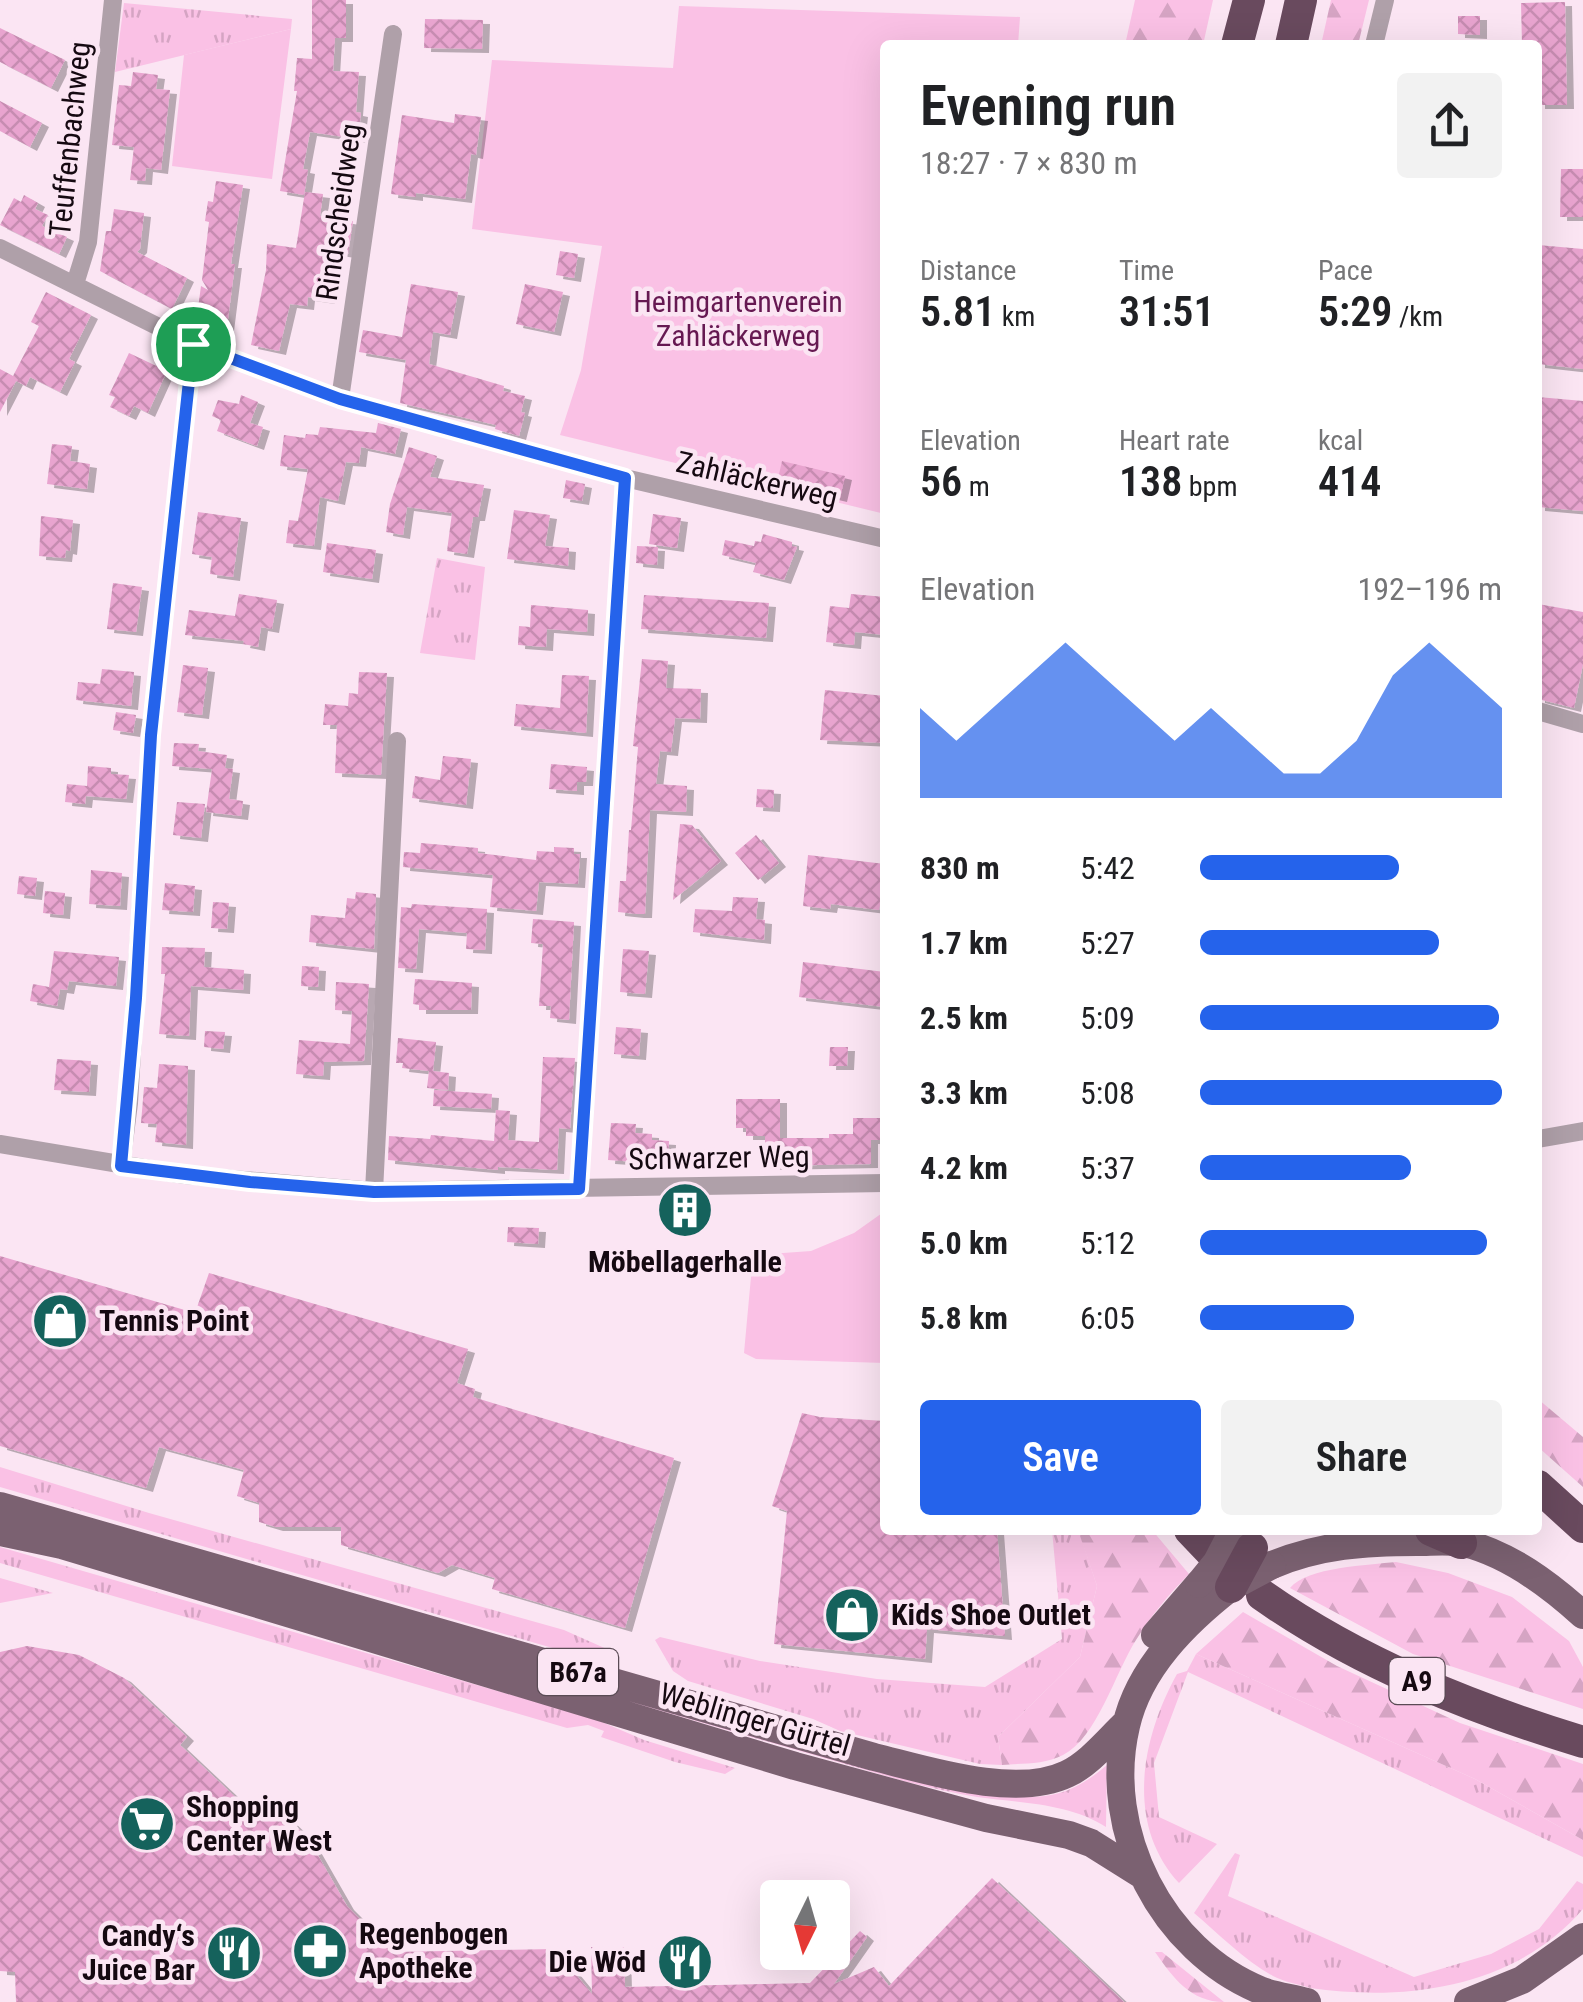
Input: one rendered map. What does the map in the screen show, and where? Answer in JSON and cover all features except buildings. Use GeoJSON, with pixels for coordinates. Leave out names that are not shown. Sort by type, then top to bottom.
{"type":"FeatureCollection","features":[{"type":"Feature","properties":{"kind":"highway"},"geometry":{"type":"LineString","coordinates":[[1238,40],[1249,0]]}},
{"type":"Feature","properties":{"kind":"highway"},"geometry":{"type":"LineString","coordinates":[[1260,40],[1270,0]]}},
{"type":"Feature","properties":{"kind":"highway"},"geometry":{"type":"LineString","coordinates":[[1292,40],[1301,0]]}},
{"type":"Feature","properties":{"kind":"highway"},"geometry":{"type":"LineString","coordinates":[[1542,1490],[1583,1527]]}},
{"type":"Feature","properties":{"kind":"highway","name":"A9"},"geometry":{"type":"LineString","coordinates":[[1232,1559],[1342,1645],[1450,1696],[1583,1742]]}},
{"type":"Feature","properties":{"kind":"main road","name":"Weblinger Gürtel"},"geometry":{"type":"LineString","coordinates":[[0,1506],[874,1757],[945,1774],[1007,1782],[1048,1781],[1069,1774],[1126,1723]]}},
{"type":"Feature","properties":{"kind":"main road","name":"Weblinger Gürtel"},"geometry":{"type":"LineString","coordinates":[[0,1532],[62,1546],[902,1797],[1069,1835],[1091,1843],[1142,1874]]}},
{"type":"Feature","properties":{"kind":"main road"},"geometry":{"type":"LineString","coordinates":[[1096,1752],[1140,1659],[1166,1620],[1232,1559],[1354,1542],[1446,1536],[1498,1556],[1536,1577],[1583,1615]]}},
{"type":"Feature","properties":{"kind":"main road"},"geometry":{"type":"LineString","coordinates":[[1232,1559],[1174,1637],[1126,1723],[1120,1794],[1142,1874],[1174,1928],[1220,1966],[1270,1996],[1307,2002]]}},
{"type":"Feature","properties":{"kind":"main road"},"geometry":{"type":"LineString","coordinates":[[1500,2002],[1522,1980],[1583,1937]]}},
{"type":"Feature","properties":{"kind":"main road"},"geometry":{"type":"LineString","coordinates":[[1468,2002],[1522,1980]]}},
{"type":"Feature","properties":{"kind":"street","name":"Teuffenbachweg"},"geometry":{"type":"LineString","coordinates":[[75,284],[88,242],[113,0]]}},
{"type":"Feature","properties":{"kind":"street"},"geometry":{"type":"LineString","coordinates":[[1375,40],[1385,0]]}},
{"type":"Feature","properties":{"kind":"street","name":"Rindscheidweg"},"geometry":{"type":"LineString","coordinates":[[340,399],[393,34]]}},
{"type":"Feature","properties":{"kind":"street","name":"Zahläckerweg"},"geometry":{"type":"LineString","coordinates":[[0,248],[193,344],[340,399],[625,478],[880,538]]}},
{"type":"Feature","properties":{"kind":"street"},"geometry":{"type":"LineString","coordinates":[[121,1166],[131,1068],[151,735],[193,344]]}},
{"type":"Feature","properties":{"kind":"street"},"geometry":{"type":"LineString","coordinates":[[579,1189],[625,478]]}},
{"type":"Feature","properties":{"kind":"street"},"geometry":{"type":"LineString","coordinates":[[1542,711],[1583,724]]}},
{"type":"Feature","properties":{"kind":"street"},"geometry":{"type":"LineString","coordinates":[[374,1192],[397,741]]}},
{"type":"Feature","properties":{"kind":"street"},"geometry":{"type":"LineString","coordinates":[[1542,1138],[1583,1131]]}},
{"type":"Feature","properties":{"kind":"street","name":"Schwarzer Weg"},"geometry":{"type":"LineString","coordinates":[[0,1144],[121,1166],[374,1192],[880,1183]]}},
{"type":"Feature","properties":{"kind":"green space"},"geometry":{"type":"Polygon","coordinates":[[[1135,0],[1213,0],[1204,40],[1126,40],[1135,0]]]}},
{"type":"Feature","properties":{"kind":"green space"},"geometry":{"type":"Polygon","coordinates":[[[1331,0],[1369,0],[1359,40],[1322,40],[1331,0]]]}},
{"type":"Feature","properties":{"kind":"green space"},"geometry":{"type":"Polygon","coordinates":[[[124,3],[292,19],[291,29],[115,72],[124,3]]]}},
{"type":"Feature","properties":{"kind":"green space","name":"Heimgartenverein Zahläckerweg"},"geometry":{"type":"Polygon","coordinates":[[[679,6],[1020,17],[1018,40],[880,40],[880,513],[560,435],[581,370],[602,246],[472,229],[492,60],[673,68],[679,6]]]}},
{"type":"Feature","properties":{"kind":"green space"},"geometry":{"type":"Polygon","coordinates":[[[291,29],[272,179],[172,166],[184,55],[291,29]]]}},
{"type":"Feature","properties":{"kind":"green space"},"geometry":{"type":"Polygon","coordinates":[[[437,558],[485,567],[475,660],[420,653],[437,558]]]}},
{"type":"Feature","properties":{"kind":"green space"},"geometry":{"type":"Polygon","coordinates":[[[880,1215],[880,1363],[756,1359],[744,1353],[753,1255],[811,1251],[854,1233],[880,1215]]]}},
{"type":"Feature","properties":{"kind":"green space"},"geometry":{"type":"Polygon","coordinates":[[[1542,1402],[1583,1437],[1583,1487],[1542,1451],[1542,1402]]]}},
{"type":"Feature","properties":{"kind":"green space"},"geometry":{"type":"Polygon","coordinates":[[[0,1467],[564,1630],[609,1650],[614,1666],[0,1487],[0,1467]]]}},
{"type":"Feature","properties":{"kind":"green space"},"geometry":{"type":"Polygon","coordinates":[[[1052,1535],[1080,1535],[1097,1586],[1080,1657],[998,1737],[1002,1765],[980,1764],[840,1731],[688,1681],[673,1671],[655,1640],[660,1637],[760,1661],[877,1679],[985,1687],[1062,1639],[1052,1535]]]}},
{"type":"Feature","properties":{"kind":"green space"},"geometry":{"type":"Polygon","coordinates":[[[1080,1535],[1156,1535],[1189,1574],[1142,1631],[1096,1720],[1075,1747],[1048,1760],[1002,1765],[998,1737],[1080,1657],[1097,1586],[1080,1535]]]}},
{"type":"Feature","properties":{"kind":"green space"},"geometry":{"type":"Polygon","coordinates":[[[0,1547],[595,1719],[644,1740],[735,1768],[725,1774],[675,1762],[601,1737],[604,1731],[588,1725],[567,1728],[0,1563],[0,1547]]]}},
{"type":"Feature","properties":{"kind":"green space"},"geometry":{"type":"Polygon","coordinates":[[[1396,1562],[1448,1573],[1512,1597],[1569,1641],[1583,1667],[1583,1709],[1413,1654],[1290,1588],[1324,1571],[1396,1562]]]}},
{"type":"Feature","properties":{"kind":"green space"},"geometry":{"type":"Polygon","coordinates":[[[0,1578],[53,1593],[0,1603],[0,1578]]]}},
{"type":"Feature","properties":{"kind":"green space"},"geometry":{"type":"Polygon","coordinates":[[[257,1594],[982,1793],[1034,1797],[1063,1792],[1107,1765],[1106,1827],[1060,1809],[907,1782],[257,1594]]]}},
{"type":"Feature","properties":{"kind":"green space"},"geometry":{"type":"Polygon","coordinates":[[[1243,1612],[1337,1666],[1460,1723],[1583,1764],[1583,1840],[1475,1779],[1196,1654],[1243,1612]]]}},
{"type":"Feature","properties":{"kind":"green space"},"geometry":{"type":"Polygon","coordinates":[[[1196,1654],[1475,1779],[1583,1840],[1583,1857],[1188,1672],[1154,1763],[1159,1817],[1217,1844],[1179,1883],[1162,1860],[1151,1835],[1144,1781],[1148,1753],[1165,1699],[1177,1674],[1187,1671],[1196,1654]]]}},
{"type":"Feature","properties":{"kind":"green space"},"geometry":{"type":"Polygon","coordinates":[[[1235,1853],[1240,1855],[1228,1896],[1414,1977],[1491,1954],[1539,1929],[1577,1881],[1583,1884],[1583,1909],[1526,1956],[1458,1983],[1385,1993],[1310,1988],[1263,1970],[1194,1913],[1235,1853]]]}},
{"type":"Feature","properties":{"kind":"green space"},"geometry":{"type":"Polygon","coordinates":[[[1155,1952],[1162,1952],[1224,2002],[1192,1993],[1155,1952]]]}},
{"type":"Feature","properties":{"kind":"place","name":"Möbellagerhalle"},"geometry":{"type":"Point","coordinates":[685,1210]}},
{"type":"Feature","properties":{"kind":"place","name":"Tennis Point"},"geometry":{"type":"Point","coordinates":[60,1321]}},
{"type":"Feature","properties":{"kind":"place","name":"Kids Shoe Outlet"},"geometry":{"type":"Point","coordinates":[852,1615]}},
{"type":"Feature","properties":{"kind":"place","name":"Shopping Center West"},"geometry":{"type":"Point","coordinates":[147,1824]}},
{"type":"Feature","properties":{"kind":"place","name":"Regenbogen Apotheke"},"geometry":{"type":"Point","coordinates":[320,1951]}},
{"type":"Feature","properties":{"kind":"place","name":"Candy‘s Juice Bar"},"geometry":{"type":"Point","coordinates":[234,1953]}},
{"type":"Feature","properties":{"kind":"place","name":"Die Wöd"},"geometry":{"type":"Point","coordinates":[685,1962]}},
{"type":"Feature","properties":{"kind":"route"},"geometry":{"type":"LineString","coordinates":[[193,344],[340,399],[625,478],[579,1189],[374,1192],[121,1166],[129,1103],[151,735],[193,344]]}}]}
